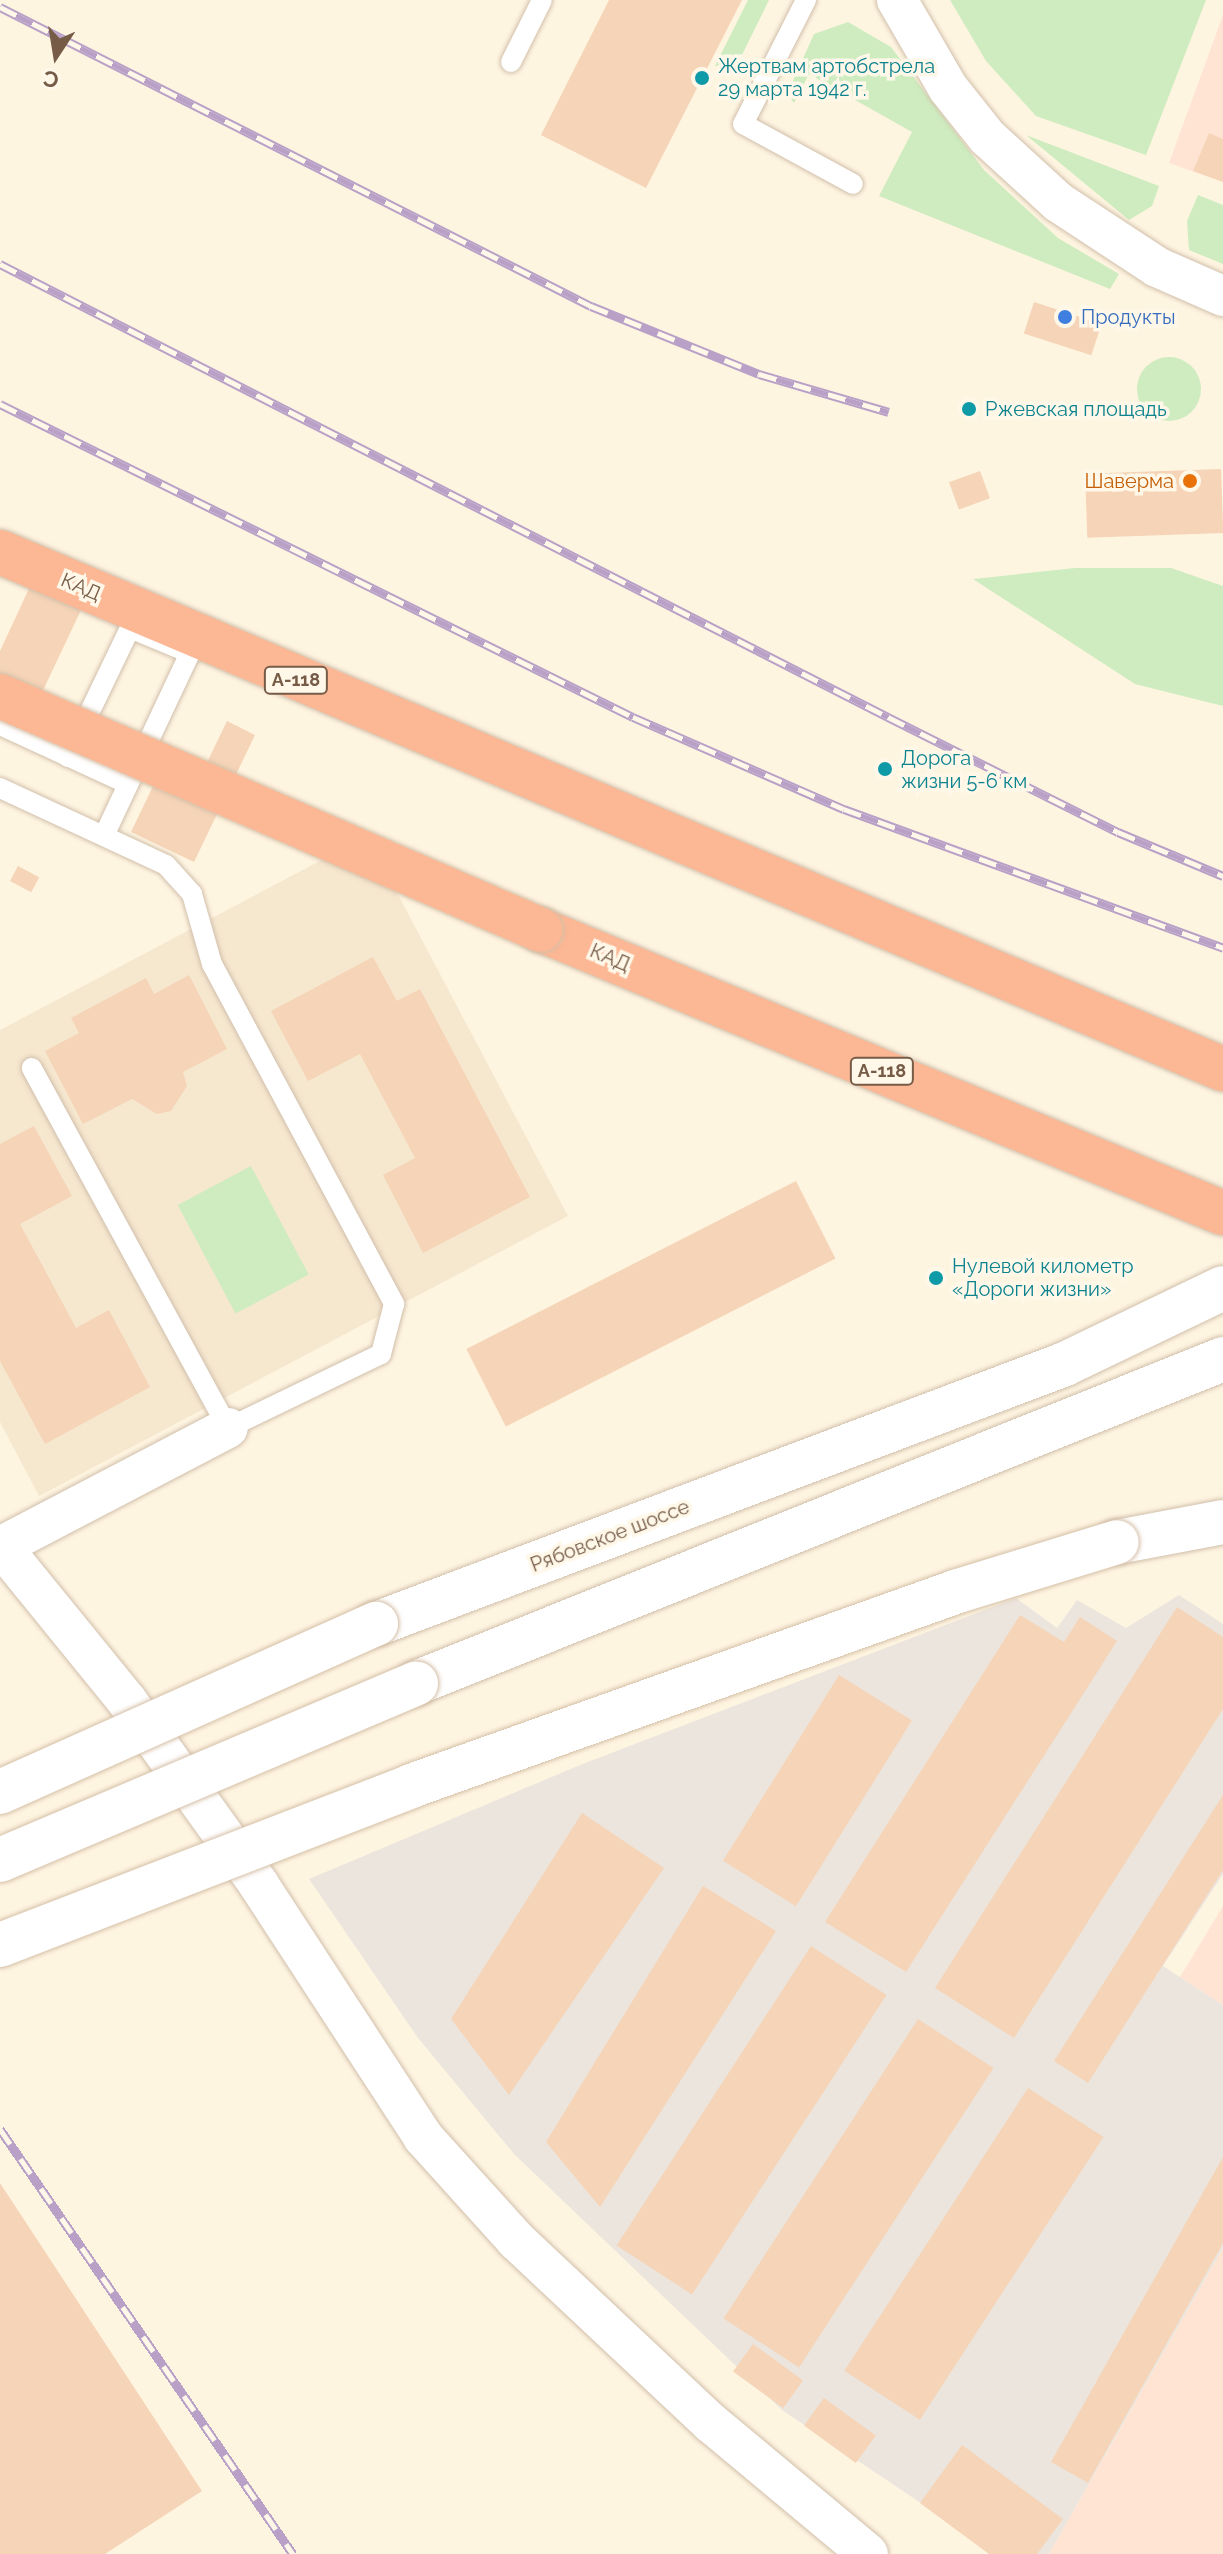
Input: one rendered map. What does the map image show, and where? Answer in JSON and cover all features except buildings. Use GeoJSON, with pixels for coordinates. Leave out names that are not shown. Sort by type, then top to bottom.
{"type":"FeatureCollection","features":[{"type":"Feature","properties":{"kind":"highway","name":"КАД"},"geometry":{"type":"LineString","coordinates":[[0,552],[591,808],[1223,1069]]}},
{"type":"Feature","properties":{"kind":"highway","name":"КАД"},"geometry":{"type":"LineString","coordinates":[[0,696],[541,930],[1223,1213]]}},
{"type":"Feature","properties":{"kind":"main road","name":"Рябовское шоссе"},"geometry":{"type":"LineString","coordinates":[[0,1792],[376,1624],[1065,1364],[1223,1288]]}},
{"type":"Feature","properties":{"kind":"main road"},"geometry":{"type":"LineString","coordinates":[[0,1860],[416,1683],[1223,1359]]}},
{"type":"Feature","properties":{"kind":"main road"},"geometry":{"type":"LineString","coordinates":[[0,1945],[411,1786],[958,1591],[1117,1542],[1223,1522]]}},
{"type":"Feature","properties":{"kind":"street"},"geometry":{"type":"LineString","coordinates":[[897,0],[948,88],[987,137],[1058,202],[1157,267],[1223,296]]}},
{"type":"Feature","properties":{"kind":"street"},"geometry":{"type":"LineString","coordinates":[[228,1428],[1,1547],[127,1701],[259,1885],[423,2137],[527,2251],[711,2423],[868,2554]]}},
{"type":"Feature","properties":{"kind":"lane"},"geometry":{"type":"LineString","coordinates":[[511,62],[542,0]]}},
{"type":"Feature","properties":{"kind":"lane"},"geometry":{"type":"LineString","coordinates":[[806,0],[743,124],[853,184]]}},
{"type":"Feature","properties":{"kind":"lane"},"geometry":{"type":"LineString","coordinates":[[68,757],[126,632],[138,628],[190,653],[104,836]]}},
{"type":"Feature","properties":{"kind":"lane"},"geometry":{"type":"LineString","coordinates":[[0,725],[128,784]]}},
{"type":"Feature","properties":{"kind":"lane"},"geometry":{"type":"LineString","coordinates":[[0,788],[166,865],[192,894],[212,964],[394,1304],[381,1354],[228,1428],[32,1068]]}},
{"type":"Feature","properties":{"kind":"shaded area"},"geometry":{"type":"Polygon","coordinates":[[[1223,15],[1223,182],[1169,163],[1223,15]]]}},
{"type":"Feature","properties":{"kind":"shaded area"},"geometry":{"type":"Polygon","coordinates":[[[367,836],[568,1216],[39,1496],[0,1422],[0,1030],[367,836]]]}},
{"type":"Feature","properties":{"kind":"shaded area"},"geometry":{"type":"Polygon","coordinates":[[[1179,1595],[1223,1624],[1223,1874],[1163,1966],[1223,2005],[1223,2248],[1049,2554],[997,2554],[782,2410],[514,2154],[418,2038],[309,1879],[580,1765],[1016,1598],[1057,1628],[1077,1600],[1126,1628],[1179,1595]]]}},
{"type":"Feature","properties":{"kind":"shaded area"},"geometry":{"type":"Polygon","coordinates":[[[1223,1906],[1223,2005],[1180,1977],[1223,1906]]]}},
{"type":"Feature","properties":{"kind":"shaded area"},"geometry":{"type":"Polygon","coordinates":[[[1223,2248],[1223,2554],[1049,2554],[1223,2248]]]}},
{"type":"Feature","properties":{"kind":"green space"},"geometry":{"type":"Polygon","coordinates":[[[748,0],[769,0],[739,61],[715,66],[748,0]]]}},
{"type":"Feature","properties":{"kind":"green space"},"geometry":{"type":"Polygon","coordinates":[[[950,0],[1206,0],[1146,155],[1036,116],[986,61],[950,0]]]}},
{"type":"Feature","properties":{"kind":"green space"},"geometry":{"type":"Polygon","coordinates":[[[848,22],[891,47],[984,170],[1058,238],[1119,274],[1110,289],[879,196],[912,132],[809,74],[794,103],[787,94],[814,34],[848,22]]]}},
{"type":"Feature","properties":{"kind":"green space"},"geometry":{"type":"Polygon","coordinates":[[[1026,135],[1159,186],[1152,206],[1129,220],[1026,135]]]}},
{"type":"Feature","properties":{"kind":"green space"},"geometry":{"type":"Polygon","coordinates":[[[1198,195],[1223,205],[1223,264],[1189,250],[1187,221],[1198,195]]]}},
{"type":"Feature","properties":{"kind":"green space"},"geometry":{"type":"Polygon","coordinates":[[[1163,357],[1175,357],[1192,366],[1199,377],[1199,401],[1192,412],[1175,421],[1163,421],[1151,416],[1142,407],[1137,395],[1137,383],[1142,371],[1151,362],[1163,357]]]}},
{"type":"Feature","properties":{"kind":"green space"},"geometry":{"type":"Polygon","coordinates":[[[1075,568],[1171,568],[1223,586],[1223,706],[1135,684],[973,579],[1075,568]]]}},
{"type":"Feature","properties":{"kind":"green space"},"geometry":{"type":"Polygon","coordinates":[[[251,1166],[309,1275],[235,1314],[178,1205],[251,1166]]]}},
{"type":"Feature","properties":{"kind":"railway"},"geometry":{"type":"LineString","coordinates":[[0,7],[591,306],[759,374],[889,412]]}},
{"type":"Feature","properties":{"kind":"railway"},"geometry":{"type":"LineString","coordinates":[[0,264],[888,717],[1118,832],[1223,876]]}},
{"type":"Feature","properties":{"kind":"railway"},"geometry":{"type":"LineString","coordinates":[[0,404],[633,717],[844,809],[1223,948]]}},
{"type":"Feature","properties":{"kind":"railway"},"geometry":{"type":"LineString","coordinates":[[0,2129],[293,2554]]}},
{"type":"Feature","properties":{"kind":"place","name":"Жертвам артобстрела 29 марта 1942 г."},"geometry":{"type":"Point","coordinates":[702,78]}},
{"type":"Feature","properties":{"kind":"place","name":"Продукты"},"geometry":{"type":"Point","coordinates":[1065,317]}},
{"type":"Feature","properties":{"kind":"place","name":"Ржевская площадь"},"geometry":{"type":"Point","coordinates":[969,409]}},
{"type":"Feature","properties":{"kind":"place","name":"Шаверма"},"geometry":{"type":"Point","coordinates":[1190,481]}},
{"type":"Feature","properties":{"kind":"place","name":"Дорога жизни 5-6 км"},"geometry":{"type":"Point","coordinates":[885,769]}},
{"type":"Feature","properties":{"kind":"place","name":"Нулевой километр «Дороги жизни»"},"geometry":{"type":"Point","coordinates":[936,1278]}}]}
